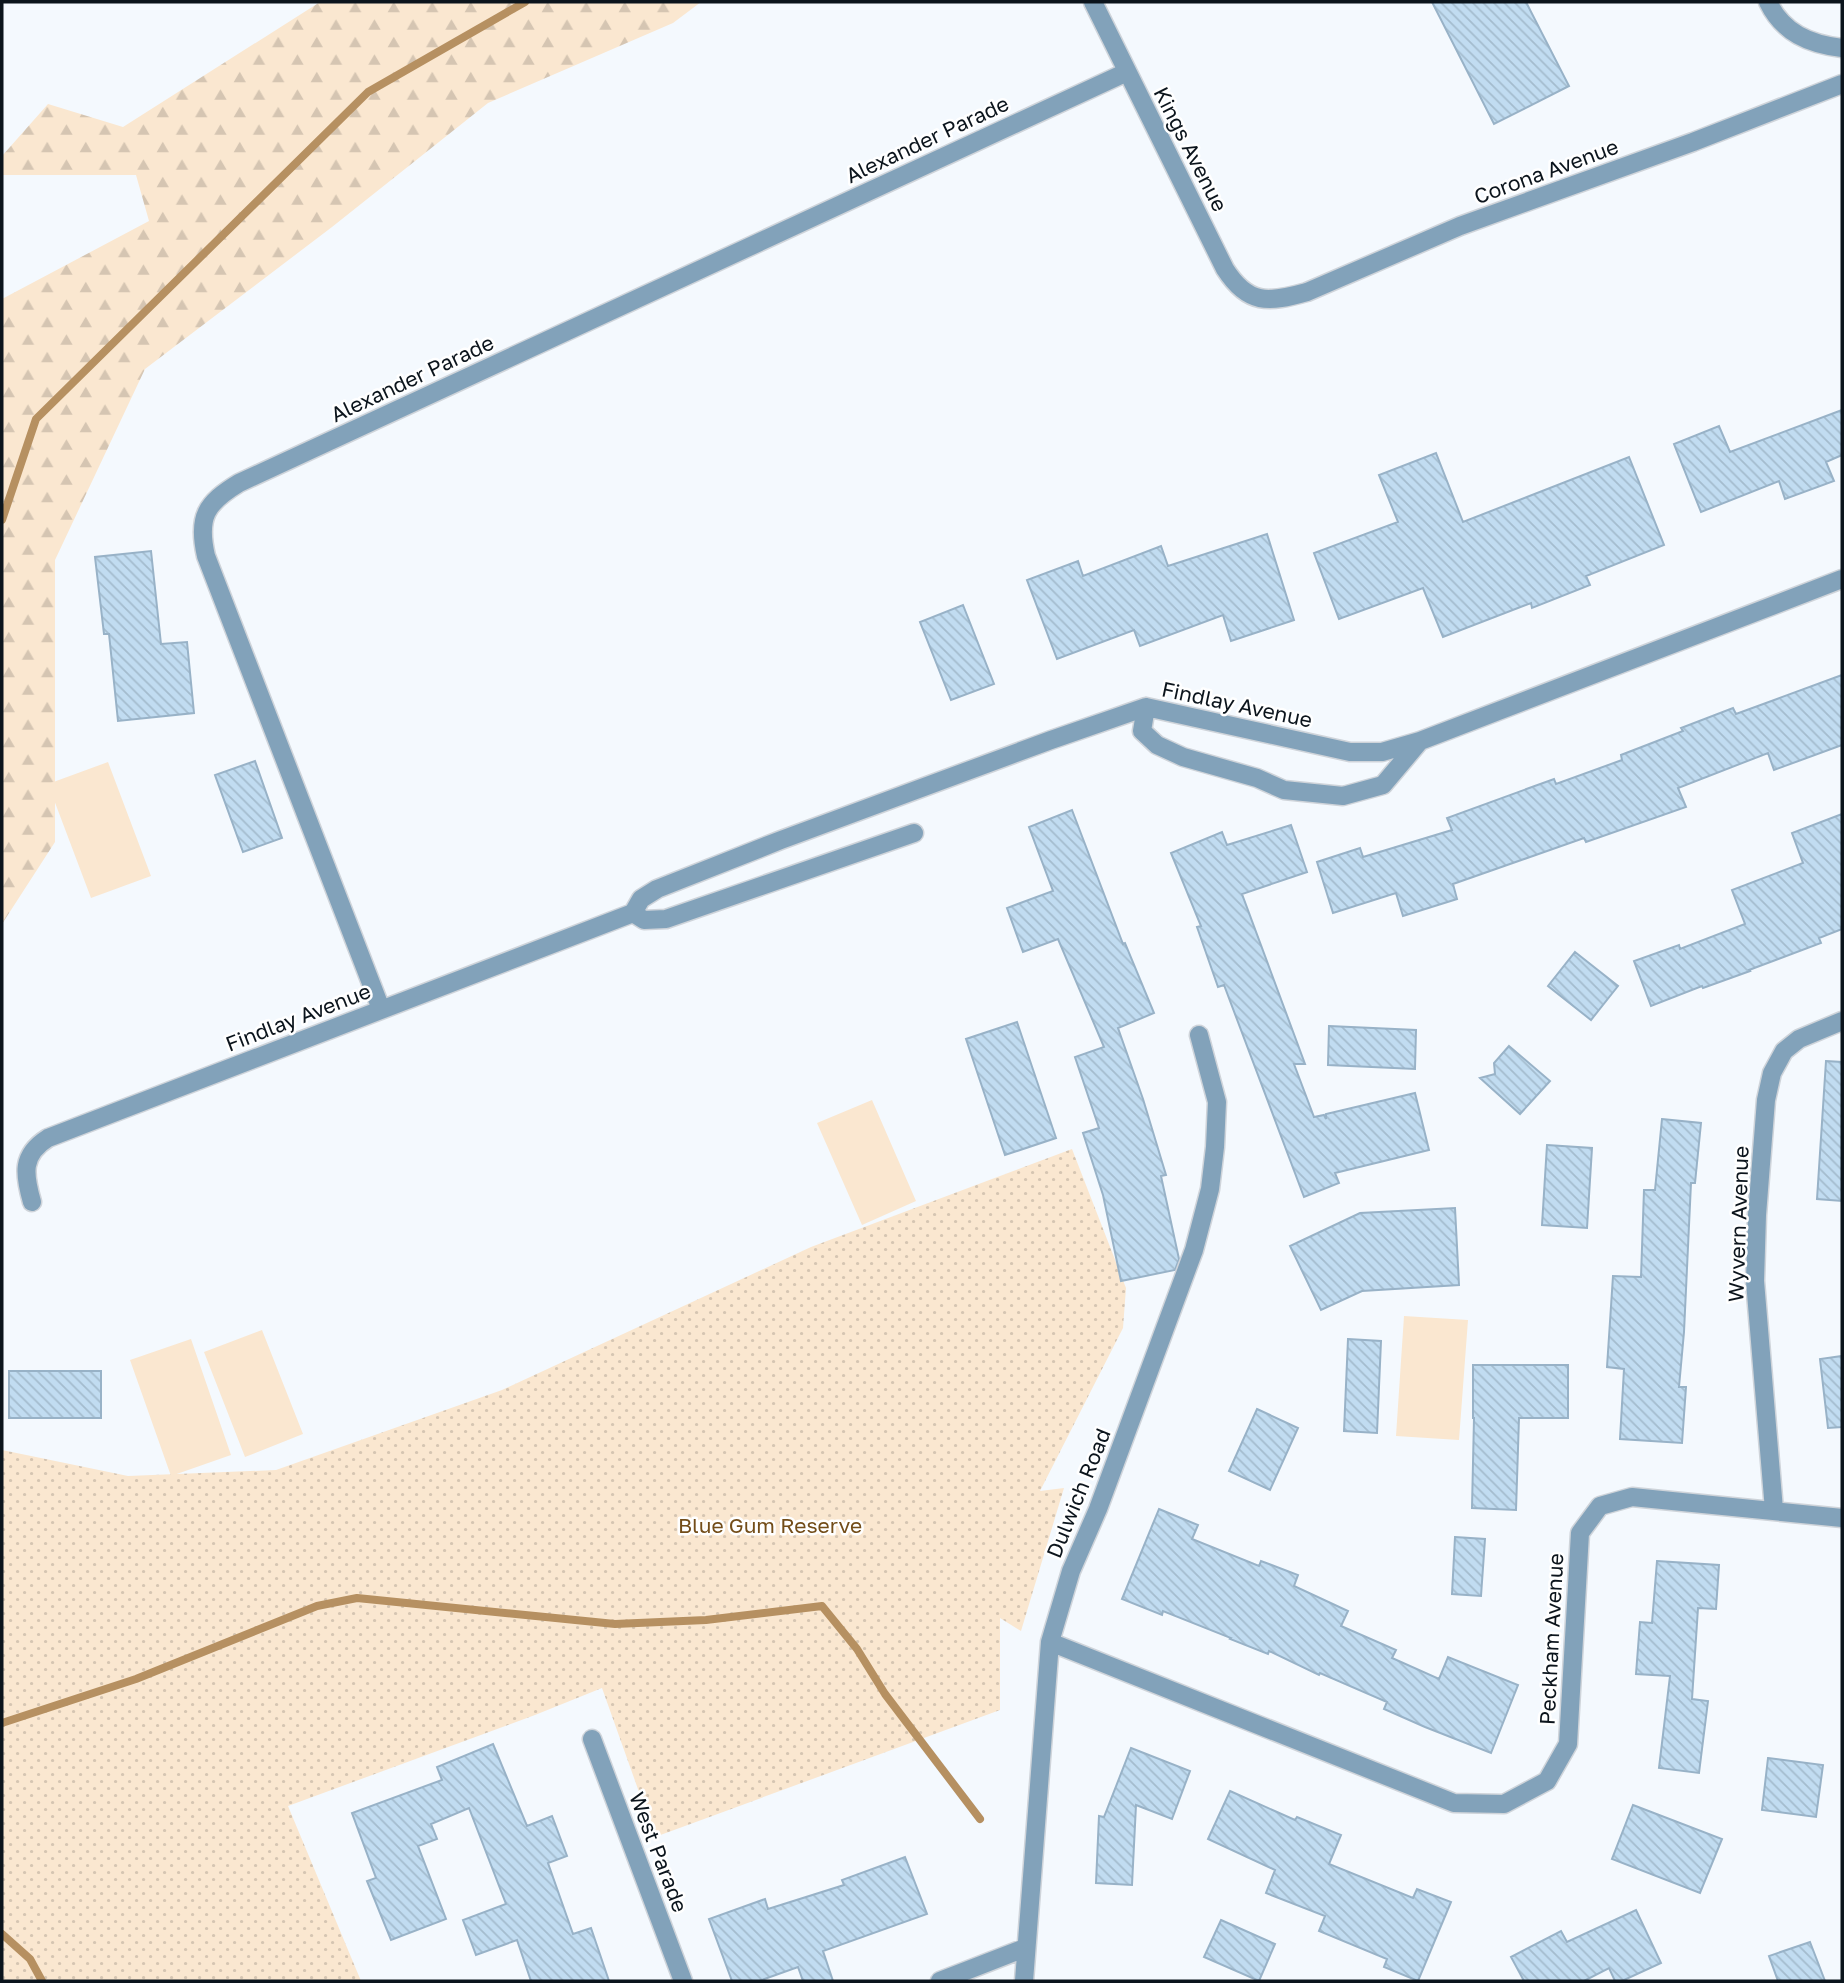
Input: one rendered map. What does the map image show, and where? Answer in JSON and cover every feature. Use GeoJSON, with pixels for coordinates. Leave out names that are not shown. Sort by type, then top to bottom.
{"type":"FeatureCollection","features":[{"type":"Feature","properties":{"kind":"street","name":"Kings Avenue"},"geometry":{"type":"LineString","coordinates":[[1093,2],[1225,269],[1234,283],[1249,295],[1267,300]]}},
{"type":"Feature","properties":{"kind":"street"},"geometry":{"type":"LineString","coordinates":[[1768,2],[1784,26],[1802,39],[1842,48]]}},
{"type":"Feature","properties":{"kind":"street","name":"Alexander Parade"},"geometry":{"type":"LineString","coordinates":[[381,1009],[206,556],[202,521],[210,505],[223,493],[251,477],[1127,72]]}},
{"type":"Feature","properties":{"kind":"street","name":"Corona Avenue"},"geometry":{"type":"LineString","coordinates":[[1267,300],[1307,292],[1460,226],[1693,142],[1842,84]]}},
{"type":"Feature","properties":{"kind":"street","name":"Findlay Avenue"},"geometry":{"type":"LineString","coordinates":[[32,1202],[27,1186],[28,1157],[36,1146],[48,1138],[633,913],[641,899],[657,889],[1038,745],[1146,708],[1350,752],[1382,752],[1420,741],[1842,579]]}},
{"type":"Feature","properties":{"kind":"street"},"geometry":{"type":"LineString","coordinates":[[1146,708],[1142,731],[1157,745],[1184,757],[1257,778],[1284,790],[1343,796],[1383,785],[1420,741]]}},
{"type":"Feature","properties":{"kind":"street"},"geometry":{"type":"LineString","coordinates":[[633,913],[644,920],[666,919],[914,833]]}},
{"type":"Feature","properties":{"kind":"street","name":"Wyvern Avenue"},"geometry":{"type":"LineString","coordinates":[[1774,1510],[1755,1281],[1766,1100],[1772,1073],[1784,1051],[1799,1038],[1842,1021]]}},
{"type":"Feature","properties":{"kind":"street","name":"Dulwich Road"},"geometry":{"type":"LineString","coordinates":[[1024,1981],[1050,1643],[1071,1571],[1098,1509],[1195,1250],[1210,1189],[1217,1102],[1199,1035]]}},
{"type":"Feature","properties":{"kind":"street","name":"Peckham Avenue"},"geometry":{"type":"LineString","coordinates":[[1050,1643],[1454,1803],[1504,1804],[1547,1781],[1568,1744],[1580,1533],[1600,1506],[1632,1497],[1842,1518]]}},
{"type":"Feature","properties":{"kind":"street","name":"West Parade"},"geometry":{"type":"LineString","coordinates":[[592,1739],[683,1981]]}},
{"type":"Feature","properties":{"kind":"street"},"geometry":{"type":"LineString","coordinates":[[940,1981],[1025,1948]]}},
{"type":"Feature","properties":{"kind":"green space"},"geometry":{"type":"Polygon","coordinates":[[[320,2],[701,2],[673,23],[488,103],[332,227],[145,369],[55,560],[55,842],[2,924],[2,299],[149,221],[136,175],[2,175],[2,156],[48,104],[123,127],[320,2]]]}},
{"type":"Feature","properties":{"kind":"green space"},"geometry":{"type":"Polygon","coordinates":[[[108,762],[151,876],[91,898],[48,784],[108,762]]]}},
{"type":"Feature","properties":{"kind":"green space"},"geometry":{"type":"Polygon","coordinates":[[[872,1100],[916,1201],[862,1225],[817,1123],[872,1100]]]}},
{"type":"Feature","properties":{"kind":"green space","name":"Blue Gum Reserve"},"geometry":{"type":"Polygon","coordinates":[[[1072,1149],[1126,1288],[1123,1328],[1040,1491],[1064,1488],[1021,1631],[1000,1618],[1000,1710],[655,1837],[602,1688],[288,1806],[361,1981],[2,1981],[2,1450],[128,1476],[276,1470],[502,1390],[811,1247],[1072,1149]]]}},
{"type":"Feature","properties":{"kind":"green space"},"geometry":{"type":"Polygon","coordinates":[[[1404,1316],[1468,1320],[1459,1440],[1396,1436],[1404,1316]]]}},
{"type":"Feature","properties":{"kind":"green space"},"geometry":{"type":"Polygon","coordinates":[[[262,1330],[303,1434],[245,1457],[204,1352],[262,1330]]]}},
{"type":"Feature","properties":{"kind":"green space"},"geometry":{"type":"Polygon","coordinates":[[[191,1339],[231,1455],[171,1476],[130,1360],[191,1339]]]}},
{"type":"Feature","properties":{"kind":"building"},"geometry":{"type":"Polygon","coordinates":[[[1432,2],[1526,2],[1569,86],[1494,124],[1432,2]]]}},
{"type":"Feature","properties":{"kind":"building"},"geometry":{"type":"Polygon","coordinates":[[[1842,410],[1842,455],[1826,462],[1834,481],[1785,499],[1779,481],[1701,512],[1674,444],[1719,426],[1730,452],[1842,410]]]}},
{"type":"Feature","properties":{"kind":"building"},"geometry":{"type":"Polygon","coordinates":[[[1436,453],[1463,522],[1629,457],[1664,545],[1586,576],[1590,585],[1532,608],[1531,603],[1443,637],[1423,588],[1339,619],[1314,553],[1398,522],[1379,475],[1436,453]]]}},
{"type":"Feature","properties":{"kind":"building"},"geometry":{"type":"Polygon","coordinates":[[[1267,534],[1294,620],[1231,641],[1223,615],[1140,646],[1134,630],[1057,659],[1027,580],[1078,561],[1083,576],[1161,546],[1168,566],[1267,534]]]}},
{"type":"Feature","properties":{"kind":"building"},"geometry":{"type":"Polygon","coordinates":[[[151,551],[161,644],[187,642],[194,713],[118,721],[109,634],[104,634],[95,557],[151,551]]]}},
{"type":"Feature","properties":{"kind":"building"},"geometry":{"type":"Polygon","coordinates":[[[963,605],[994,684],[951,700],[920,622],[963,605]]]}},
{"type":"Feature","properties":{"kind":"building"},"geometry":{"type":"Polygon","coordinates":[[[1842,675],[1842,745],[1774,770],[1768,753],[1678,788],[1686,807],[1586,842],[1584,838],[1453,884],[1457,899],[1403,916],[1396,893],[1333,913],[1317,862],[1360,848],[1363,857],[1452,830],[1447,818],[1554,779],[1556,784],[1622,760],[1621,755],[1733,708],[1736,714],[1842,675]]]}},
{"type":"Feature","properties":{"kind":"building"},"geometry":{"type":"Polygon","coordinates":[[[255,761],[282,838],[243,852],[215,775],[255,761]]]}},
{"type":"Feature","properties":{"kind":"building"},"geometry":{"type":"Polygon","coordinates":[[[1072,810],[1123,944],[1125,943],[1154,1013],[1118,1028],[1166,1175],[1161,1176],[1179,1259],[1175,1270],[1121,1281],[1103,1195],[1083,1133],[1099,1128],[1075,1057],[1104,1047],[1058,939],[1023,952],[1007,908],[1053,891],[1029,827],[1072,810]]]}},
{"type":"Feature","properties":{"kind":"building"},"geometry":{"type":"Polygon","coordinates":[[[1842,814],[1842,929],[1819,938],[1821,943],[1651,1006],[1634,961],[1679,945],[1680,949],[1745,924],[1732,890],[1803,863],[1792,833],[1842,814]]]}},
{"type":"Feature","properties":{"kind":"building"},"geometry":{"type":"Polygon","coordinates":[[[1291,825],[1307,872],[1242,894],[1305,1064],[1294,1064],[1314,1117],[1324,1115],[1326,1119],[1326,1114],[1415,1093],[1429,1150],[1335,1173],[1339,1183],[1304,1197],[1224,985],[1218,987],[1197,927],[1201,926],[1171,853],[1222,832],[1227,845],[1291,825]]]}},
{"type":"Feature","properties":{"kind":"building"},"geometry":{"type":"Polygon","coordinates":[[[1575,952],[1618,986],[1591,1020],[1548,986],[1575,952]]]}},
{"type":"Feature","properties":{"kind":"building"},"geometry":{"type":"Polygon","coordinates":[[[1017,1022],[1056,1138],[1005,1155],[966,1039],[1017,1022]]]}},
{"type":"Feature","properties":{"kind":"building"},"geometry":{"type":"Polygon","coordinates":[[[1329,1026],[1416,1030],[1415,1069],[1328,1065],[1329,1026]]]}},
{"type":"Feature","properties":{"kind":"building"},"geometry":{"type":"Polygon","coordinates":[[[1509,1046],[1550,1081],[1520,1114],[1480,1078],[1495,1074],[1494,1063],[1509,1046]]]}},
{"type":"Feature","properties":{"kind":"building"},"geometry":{"type":"Polygon","coordinates":[[[1826,1061],[1842,1062],[1842,1201],[1817,1199],[1826,1061]]]}},
{"type":"Feature","properties":{"kind":"building"},"geometry":{"type":"Polygon","coordinates":[[[1662,1119],[1701,1123],[1695,1183],[1691,1183],[1679,1387],[1686,1387],[1682,1443],[1620,1439],[1624,1369],[1607,1367],[1613,1276],[1641,1277],[1644,1190],[1655,1190],[1662,1119]]]}},
{"type":"Feature","properties":{"kind":"building"},"geometry":{"type":"Polygon","coordinates":[[[1547,1145],[1592,1148],[1587,1228],[1542,1225],[1547,1145]]]}},
{"type":"Feature","properties":{"kind":"building"},"geometry":{"type":"Polygon","coordinates":[[[1455,1208],[1459,1285],[1362,1291],[1321,1310],[1290,1246],[1360,1213],[1455,1208]]]}},
{"type":"Feature","properties":{"kind":"building"},"geometry":{"type":"Polygon","coordinates":[[[1348,1339],[1381,1341],[1377,1433],[1344,1431],[1348,1339]]]}},
{"type":"Feature","properties":{"kind":"building"},"geometry":{"type":"Polygon","coordinates":[[[1842,1356],[1842,1427],[1828,1428],[1820,1359],[1842,1356]]]}},
{"type":"Feature","properties":{"kind":"building"},"geometry":{"type":"Polygon","coordinates":[[[1473,1365],[1568,1365],[1568,1418],[1519,1418],[1516,1510],[1472,1508],[1473,1365]]]}},
{"type":"Feature","properties":{"kind":"building"},"geometry":{"type":"Polygon","coordinates":[[[9,1371],[101,1371],[101,1418],[9,1418],[9,1371]]]}},
{"type":"Feature","properties":{"kind":"building"},"geometry":{"type":"Polygon","coordinates":[[[1257,1409],[1298,1428],[1270,1490],[1229,1471],[1257,1409]]]}},
{"type":"Feature","properties":{"kind":"building"},"geometry":{"type":"Polygon","coordinates":[[[1159,1509],[1198,1525],[1192,1539],[1259,1566],[1261,1561],[1298,1575],[1294,1586],[1348,1611],[1341,1626],[1396,1650],[1392,1658],[1439,1679],[1448,1657],[1518,1685],[1491,1753],[1384,1709],[1387,1702],[1320,1673],[1319,1675],[1269,1651],[1268,1654],[1163,1611],[1162,1615],[1122,1599],[1159,1509]]]}},
{"type":"Feature","properties":{"kind":"building"},"geometry":{"type":"Polygon","coordinates":[[[1455,1537],[1485,1539],[1481,1596],[1452,1594],[1455,1537]]]}},
{"type":"Feature","properties":{"kind":"building"},"geometry":{"type":"Polygon","coordinates":[[[1657,1561],[1719,1565],[1716,1609],[1698,1608],[1692,1699],[1708,1701],[1699,1773],[1659,1768],[1670,1676],[1636,1674],[1640,1622],[1652,1623],[1657,1561]]]}},
{"type":"Feature","properties":{"kind":"building"},"geometry":{"type":"Polygon","coordinates":[[[493,1744],[527,1826],[552,1816],[567,1856],[548,1863],[573,1934],[591,1928],[609,1981],[531,1981],[517,1940],[476,1955],[463,1920],[506,1904],[469,1808],[431,1824],[437,1839],[418,1846],[446,1919],[391,1940],[367,1881],[376,1878],[352,1813],[442,1780],[437,1767],[493,1744]]]}},
{"type":"Feature","properties":{"kind":"building"},"geometry":{"type":"Polygon","coordinates":[[[1131,1748],[1190,1771],[1172,1819],[1136,1805],[1132,1885],[1096,1883],[1099,1816],[1104,1817],[1131,1748]]]}},
{"type":"Feature","properties":{"kind":"building"},"geometry":{"type":"Polygon","coordinates":[[[1768,1758],[1823,1765],[1816,1817],[1762,1810],[1768,1758]]]}},
{"type":"Feature","properties":{"kind":"building"},"geometry":{"type":"Polygon","coordinates":[[[1230,1791],[1295,1820],[1297,1817],[1341,1835],[1329,1864],[1413,1898],[1417,1889],[1451,1902],[1418,1981],[1384,1967],[1387,1959],[1319,1931],[1325,1916],[1266,1893],[1275,1870],[1208,1839],[1230,1791]]]}},
{"type":"Feature","properties":{"kind":"building"},"geometry":{"type":"Polygon","coordinates":[[[1633,1805],[1722,1839],[1700,1893],[1612,1859],[1633,1805]]]}},
{"type":"Feature","properties":{"kind":"building"},"geometry":{"type":"Polygon","coordinates":[[[905,1857],[927,1914],[823,1951],[833,1981],[803,1981],[798,1967],[759,1981],[732,1981],[709,1919],[765,1899],[768,1909],[844,1885],[842,1880],[905,1857]]]}},
{"type":"Feature","properties":{"kind":"building"},"geometry":{"type":"Polygon","coordinates":[[[1636,1910],[1661,1963],[1622,1981],[1615,1981],[1609,1968],[1584,1981],[1524,1981],[1511,1957],[1561,1931],[1567,1942],[1636,1910]]]}},
{"type":"Feature","properties":{"kind":"building"},"geometry":{"type":"Polygon","coordinates":[[[1221,1920],[1275,1944],[1259,1981],[1204,1957],[1221,1920]]]}},
{"type":"Feature","properties":{"kind":"building"},"geometry":{"type":"Polygon","coordinates":[[[1810,1942],[1825,1981],[1778,1981],[1769,1956],[1810,1942]]]}},
{"type":"Feature","properties":{"kind":"waterway"},"geometry":{"type":"LineString","coordinates":[[2,520],[36,419],[368,92],[525,2]]}},
{"type":"Feature","properties":{"kind":"waterway"},"geometry":{"type":"LineString","coordinates":[[2,1723],[136,1679],[317,1606],[357,1598],[615,1624],[706,1620],[822,1606],[857,1649],[885,1694],[980,1819]]}},
{"type":"Feature","properties":{"kind":"waterway"},"geometry":{"type":"LineString","coordinates":[[2,1934],[30,1959],[42,1981]]}}]}
